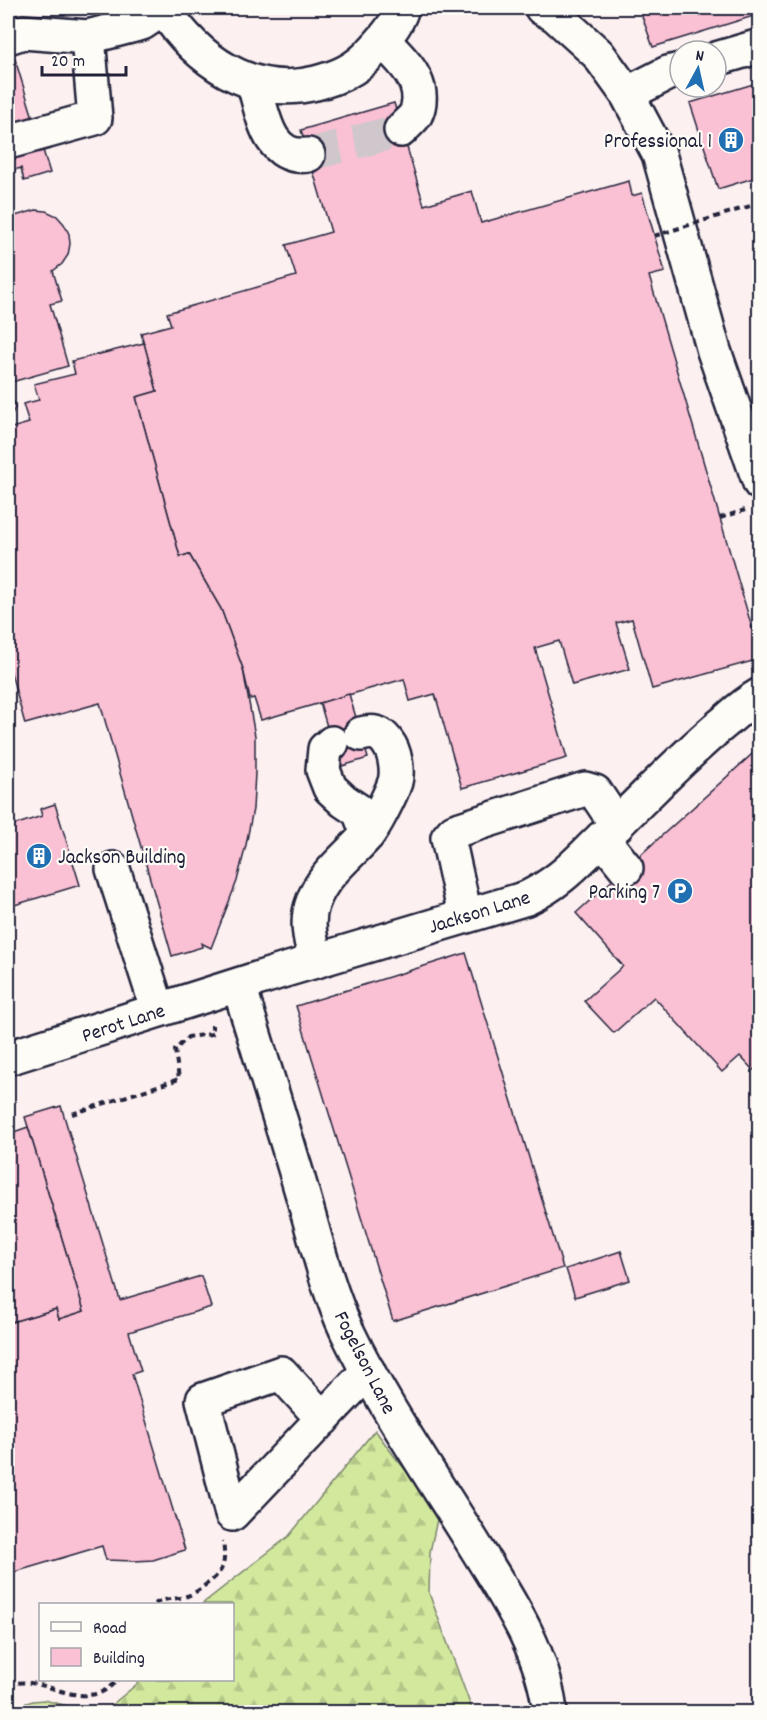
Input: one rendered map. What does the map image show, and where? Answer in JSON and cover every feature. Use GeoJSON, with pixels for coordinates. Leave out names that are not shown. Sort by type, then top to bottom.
{"type":"FeatureCollection","features":[{"type":"Feature","properties":{"kind":"street"},"geometry":{"type":"LineString","coordinates":[[8,37],[23,32],[88,37],[142,23],[163,8],[185,38],[203,56],[254,84],[281,88],[307,85],[340,77],[364,60],[382,41],[399,17],[402,8]]}},
{"type":"Feature","properties":{"kind":"street"},"geometry":{"type":"LineString","coordinates":[[542,8],[555,15],[598,54],[627,94],[659,154],[756,495]]}},
{"type":"Feature","properties":{"kind":"street"},"geometry":{"type":"LineString","coordinates":[[8,139],[95,118],[88,37]]}},
{"type":"Feature","properties":{"kind":"street"},"geometry":{"type":"LineString","coordinates":[[382,41],[404,62],[417,84],[419,99],[417,113],[402,130]]}},
{"type":"Feature","properties":{"kind":"street"},"geometry":{"type":"LineString","coordinates":[[728,55],[759,46]]}},
{"type":"Feature","properties":{"kind":"street"},"geometry":{"type":"LineString","coordinates":[[627,94],[668,73]]}},
{"type":"Feature","properties":{"kind":"street"},"geometry":{"type":"LineString","coordinates":[[254,84],[272,141],[282,150],[299,156],[308,155]]}},
{"type":"Feature","properties":{"kind":"street","name":"Jackson Lane"},"geometry":{"type":"LineString","coordinates":[[239,985],[527,898],[546,888],[562,877],[710,733],[759,695]]}},
{"type":"Feature","properties":{"kind":"street"},"geometry":{"type":"LineString","coordinates":[[316,961],[309,925],[313,901],[326,879],[373,825],[395,782],[394,755],[389,743],[383,736],[371,731],[346,738],[325,749],[323,770],[330,788],[344,801],[354,806],[373,825]]}},
{"type":"Feature","properties":{"kind":"street"},"geometry":{"type":"LineString","coordinates":[[465,915],[448,838],[454,831],[585,789],[595,792],[609,832],[626,868]]}},
{"type":"Feature","properties":{"kind":"street"},"geometry":{"type":"LineString","coordinates":[[113,869],[158,1010]]}},
{"type":"Feature","properties":{"kind":"street","name":"Perot Lane"},"geometry":{"type":"LineString","coordinates":[[8,1058],[239,985]]}},
{"type":"Feature","properties":{"kind":"street","name":"Fogelson Lane"},"geometry":{"type":"LineString","coordinates":[[239,985],[279,1111],[333,1296],[346,1330],[385,1402],[525,1631],[539,1660],[550,1713]]}},
{"type":"Feature","properties":{"kind":"street"},"geometry":{"type":"LineString","coordinates":[[8,1033],[59,1042]]}},
{"type":"Feature","properties":{"kind":"street"},"geometry":{"type":"LineString","coordinates":[[232,1514],[368,1371]]}},
{"type":"Feature","properties":{"kind":"street"},"geometry":{"type":"LineString","coordinates":[[232,1514],[203,1400],[281,1372],[323,1419]]}},
{"type":"Feature","properties":{"kind":"path"},"geometry":{"type":"LineString","coordinates":[[654,236],[759,203]]}},
{"type":"Feature","properties":{"kind":"path"},"geometry":{"type":"LineString","coordinates":[[720,518],[756,495]]}},
{"type":"Feature","properties":{"kind":"path"},"geometry":{"type":"LineString","coordinates":[[72,1114],[179,1079],[175,1050],[188,1037],[212,1034],[212,1023]]}},
{"type":"Feature","properties":{"kind":"path"},"geometry":{"type":"LineString","coordinates":[[158,1603],[165,1599],[187,1596],[221,1572],[225,1553],[221,1530],[232,1514]]}},
{"type":"Feature","properties":{"kind":"path"},"geometry":{"type":"LineString","coordinates":[[8,1685],[30,1682],[71,1694],[83,1694],[99,1693],[117,1681]]}},
{"type":"Feature","properties":{"kind":"green space"},"geometry":{"type":"Polygon","coordinates":[[[375,1430],[439,1510],[430,1552],[429,1593],[473,1712],[8,1712],[14,1707],[44,1700],[72,1707],[108,1708],[138,1681],[234,1681],[234,1603],[203,1603],[289,1536],[375,1430]]]}},
{"type":"Feature","properties":{"kind":"building"},"geometry":{"type":"Polygon","coordinates":[[[639,8],[760,8],[760,14],[679,39],[668,39],[668,42],[653,47],[639,8]]]}},
{"type":"Feature","properties":{"kind":"building"},"geometry":{"type":"Polygon","coordinates":[[[14,56],[50,173],[24,181],[21,168],[8,172],[8,57],[14,56]]]}},
{"type":"Feature","properties":{"kind":"building","name":"Professional 1"},"geometry":{"type":"Polygon","coordinates":[[[760,82],[760,176],[718,189],[690,103],[703,99],[728,99],[728,92],[760,82]]]}},
{"type":"Feature","properties":{"kind":"building"},"geometry":{"type":"Polygon","coordinates":[[[394,103],[424,205],[472,191],[481,223],[629,181],[632,196],[642,193],[665,272],[649,276],[760,655],[760,659],[652,689],[632,619],[616,623],[630,669],[572,685],[559,641],[535,648],[567,758],[462,788],[435,694],[410,701],[404,679],[261,720],[254,698],[250,699],[243,669],[221,609],[189,554],[180,557],[136,397],[157,391],[141,333],[171,325],[167,313],[296,276],[286,245],[331,232],[301,130],[394,103]]]}},
{"type":"Feature","properties":{"kind":"building"},"geometry":{"type":"Polygon","coordinates":[[[36,210],[46,211],[57,216],[69,234],[68,255],[53,271],[62,301],[50,304],[68,366],[8,383],[8,218],[36,210]]]}},
{"type":"Feature","properties":{"kind":"building"},"geometry":{"type":"Polygon","coordinates":[[[144,343],[157,391],[136,397],[180,557],[189,554],[221,609],[243,669],[255,736],[253,809],[237,881],[211,948],[201,943],[202,947],[172,956],[100,703],[25,724],[8,662],[8,429],[29,423],[23,404],[39,400],[34,384],[75,374],[72,361],[144,343]]]}},
{"type":"Feature","properties":{"kind":"building"},"geometry":{"type":"Polygon","coordinates":[[[8,383],[15,408],[8,421],[8,383]]]}},
{"type":"Feature","properties":{"kind":"building"},"geometry":{"type":"Polygon","coordinates":[[[349,694],[368,758],[339,767],[320,703],[349,694]]]}},
{"type":"Feature","properties":{"kind":"building","name":"Parking 7"},"geometry":{"type":"Polygon","coordinates":[[[760,747],[760,1065],[753,1070],[740,1056],[722,1072],[654,997],[614,1033],[584,1001],[623,966],[576,913],[760,747]]]}},
{"type":"Feature","properties":{"kind":"building","name":"Jackson Building"},"geometry":{"type":"Polygon","coordinates":[[[55,804],[80,885],[8,907],[8,827],[42,816],[40,809],[55,804]]]}},
{"type":"Feature","properties":{"kind":"building"},"geometry":{"type":"Polygon","coordinates":[[[466,953],[563,1268],[393,1321],[296,1006],[466,953]]]}},
{"type":"Feature","properties":{"kind":"building"},"geometry":{"type":"Polygon","coordinates":[[[61,1106],[120,1300],[201,1276],[211,1307],[129,1332],[141,1371],[132,1374],[185,1550],[153,1560],[106,1560],[102,1546],[8,1574],[8,1323],[56,1309],[59,1319],[84,1311],[25,1117],[61,1106]]]}},
{"type":"Feature","properties":{"kind":"building"},"geometry":{"type":"Polygon","coordinates":[[[28,1127],[84,1311],[59,1319],[56,1309],[8,1323],[8,1134],[28,1127]]]}},
{"type":"Feature","properties":{"kind":"building"},"geometry":{"type":"Polygon","coordinates":[[[621,1251],[630,1280],[575,1297],[566,1269],[621,1251]]]}},
{"type":"Feature","properties":{"kind":"tunnel"},"geometry":{"type":"LineString","coordinates":[[308,155],[401,130]]}},
{"type":"Feature","properties":{"kind":"place","name":"Professional 1"},"geometry":{"type":"Point","coordinates":[731,140]}},
{"type":"Feature","properties":{"kind":"place","name":"Jackson Building"},"geometry":{"type":"Point","coordinates":[39,856]}},
{"type":"Feature","properties":{"kind":"place","name":"Parking 7"},"geometry":{"type":"Point","coordinates":[680,891]}}]}
